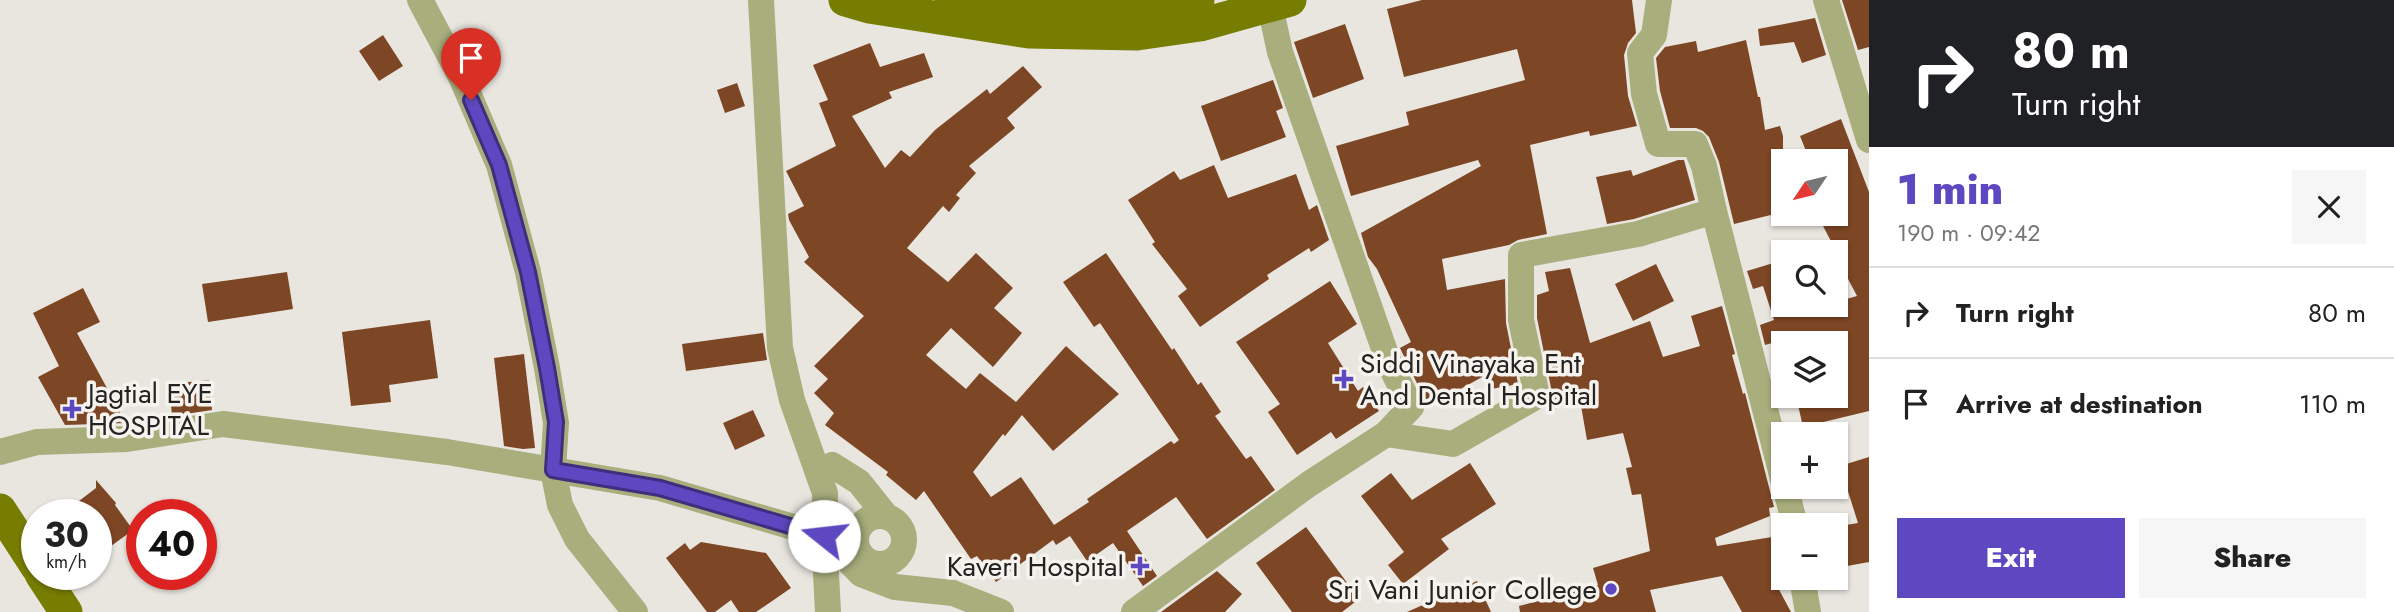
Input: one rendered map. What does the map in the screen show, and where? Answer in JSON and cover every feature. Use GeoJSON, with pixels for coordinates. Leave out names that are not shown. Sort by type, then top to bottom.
{"type":"FeatureCollection","features":[{"type":"Feature","properties":{"kind":"main road"},"geometry":{"type":"LineString","coordinates":[[845,0],[1029,32],[1131,15],[1198,0]]}},
{"type":"Feature","properties":{"kind":"main road"},"geometry":{"type":"LineString","coordinates":[[938,0],[1131,15],[1200,25],[1274,2]]}},
{"type":"Feature","properties":{"kind":"main road"},"geometry":{"type":"LineString","coordinates":[[0,510],[21,542]]}},
{"type":"Feature","properties":{"kind":"main road"},"geometry":{"type":"LineString","coordinates":[[52,590],[66,612]]}},
{"type":"Feature","properties":{"kind":"street"},"geometry":{"type":"LineString","coordinates":[[419,0],[462,79],[499,165],[528,272],[547,368],[556,422],[553,470],[560,505],[577,539],[635,612]]}},
{"type":"Feature","properties":{"kind":"street"},"geometry":{"type":"LineString","coordinates":[[761,0],[780,348],[792,400],[825,493],[828,612]]}},
{"type":"Feature","properties":{"kind":"street"},"geometry":{"type":"LineString","coordinates":[[1659,0],[1654,35],[1640,53],[1644,93],[1658,144],[1695,144],[1704,166],[1771,432]]}},
{"type":"Feature","properties":{"kind":"street"},"geometry":{"type":"LineString","coordinates":[[1826,0],[1869,139]]}},
{"type":"Feature","properties":{"kind":"street"},"geometry":{"type":"LineString","coordinates":[[1134,612],[1309,484],[1386,434],[1411,407],[1389,363],[1279,52],[1274,2]]}},
{"type":"Feature","properties":{"kind":"street"},"geometry":{"type":"LineString","coordinates":[[1386,434],[1452,444],[1537,396],[1521,320],[1521,255],[1639,234],[1714,211]]}},
{"type":"Feature","properties":{"kind":"street"},"geometry":{"type":"LineString","coordinates":[[0,452],[37,442],[127,439],[223,424],[447,452],[660,488],[824,536],[861,564],[891,561],[902,550],[903,534],[894,520],[887,517],[872,518],[860,527],[856,542],[862,555],[861,564],[861,573],[895,587],[953,593],[1001,612]]}},
{"type":"Feature","properties":{"kind":"street"},"geometry":{"type":"LineString","coordinates":[[819,474],[832,465],[859,482],[887,517]]}},
{"type":"Feature","properties":{"kind":"street"},"geometry":{"type":"LineString","coordinates":[[1804,590],[1808,612]]}},
{"type":"Feature","properties":{"kind":"building"},"geometry":{"type":"Polygon","coordinates":[[[1422,0],[1632,0],[1636,33],[1628,43],[1624,55],[1628,96],[1637,126],[1590,136],[1589,131],[1530,145],[1547,234],[1442,259],[1447,290],[1505,279],[1506,323],[1518,384],[1486,390],[1484,376],[1426,408],[1425,400],[1400,348],[1411,342],[1377,269],[1368,257],[1361,233],[1481,166],[1478,160],[1351,196],[1336,146],[1409,125],[1406,112],[1525,80],[1517,49],[1404,77],[1387,9],[1422,0]]]}},
{"type":"Feature","properties":{"kind":"building"},"geometry":{"type":"Polygon","coordinates":[[[1842,0],[1869,0],[1869,47],[1858,50],[1842,0]]]}},
{"type":"Feature","properties":{"kind":"building"},"geometry":{"type":"Polygon","coordinates":[[[1815,18],[1826,55],[1802,63],[1794,42],[1760,46],[1758,29],[1815,18]]]}},
{"type":"Feature","properties":{"kind":"building"},"geometry":{"type":"Polygon","coordinates":[[[1345,24],[1364,79],[1313,98],[1294,42],[1345,24]]]}},
{"type":"Feature","properties":{"kind":"building"},"geometry":{"type":"Polygon","coordinates":[[[383,35],[403,66],[379,81],[359,51],[383,35]]]}},
{"type":"Feature","properties":{"kind":"building"},"geometry":{"type":"Polygon","coordinates":[[[1746,40],[1765,130],[1780,126],[1783,136],[1783,149],[1771,149],[1771,215],[1734,224],[1719,162],[1709,137],[1696,128],[1670,128],[1660,91],[1656,58],[1665,47],[1696,41],[1698,52],[1746,40]]]}},
{"type":"Feature","properties":{"kind":"building"},"geometry":{"type":"Polygon","coordinates":[[[870,43],[880,67],[924,53],[933,77],[889,92],[892,98],[852,116],[885,168],[901,150],[910,157],[935,130],[987,89],[990,94],[1023,66],[1042,87],[1007,118],[1015,128],[969,166],[976,173],[956,195],[960,198],[949,212],[943,206],[907,248],[948,282],[976,253],[1013,288],[994,308],[1022,333],[993,367],[951,328],[926,355],[966,389],[980,373],[1016,402],[1066,346],[1119,394],[1053,451],[1022,415],[973,472],[991,497],[1021,477],[1054,525],[1171,441],[1174,444],[1179,440],[1100,323],[1094,327],[1063,282],[1106,253],[1172,350],[1174,348],[1198,385],[1201,382],[1221,412],[1215,416],[1246,459],[1251,456],[1275,490],[1207,539],[1176,497],[1127,531],[1157,576],[1143,586],[1113,543],[1087,561],[1070,536],[1056,545],[1053,540],[996,582],[977,556],[971,559],[924,491],[916,500],[886,475],[888,472],[825,425],[834,413],[814,393],[828,379],[814,366],[864,316],[804,262],[809,257],[788,214],[804,206],[786,171],[836,146],[819,103],[828,100],[813,65],[870,43]]]}},
{"type":"Feature","properties":{"kind":"building"},"geometry":{"type":"Polygon","coordinates":[[[1273,80],[1283,108],[1276,111],[1286,137],[1221,161],[1201,106],[1273,80]]]}},
{"type":"Feature","properties":{"kind":"building"},"geometry":{"type":"Polygon","coordinates":[[[737,83],[745,106],[725,113],[717,90],[737,83]]]}},
{"type":"Feature","properties":{"kind":"building"},"geometry":{"type":"Polygon","coordinates":[[[1841,119],[1869,192],[1869,411],[1824,422],[1802,422],[1799,408],[1848,408],[1848,331],[1771,331],[1771,343],[1765,345],[1760,325],[1774,320],[1773,317],[1848,317],[1848,299],[1857,296],[1848,279],[1848,240],[1830,240],[1823,226],[1848,226],[1848,149],[1805,149],[1800,136],[1841,119]]]}},
{"type":"Feature","properties":{"kind":"building"},"geometry":{"type":"Polygon","coordinates":[[[1684,160],[1695,200],[1634,219],[1607,224],[1596,177],[1631,170],[1633,176],[1684,160]]]}},
{"type":"Feature","properties":{"kind":"building"},"geometry":{"type":"Polygon","coordinates":[[[1214,165],[1228,198],[1296,174],[1309,210],[1317,205],[1329,240],[1311,252],[1309,248],[1267,275],[1269,279],[1200,327],[1178,296],[1187,289],[1152,244],[1155,242],[1128,200],[1174,171],[1180,180],[1214,165]]]}},
{"type":"Feature","properties":{"kind":"building"},"geometry":{"type":"Polygon","coordinates":[[[1656,264],[1674,301],[1633,321],[1615,284],[1656,264]]]}},
{"type":"Feature","properties":{"kind":"building"},"geometry":{"type":"Polygon","coordinates":[[[1771,264],[1771,311],[1763,286],[1753,289],[1747,271],[1771,264]]]}},
{"type":"Feature","properties":{"kind":"building"},"geometry":{"type":"Polygon","coordinates":[[[1570,268],[1590,343],[1650,321],[1663,357],[1700,346],[1691,316],[1722,306],[1735,354],[1732,355],[1743,394],[1745,393],[1774,507],[1769,508],[1770,516],[1715,538],[1717,546],[1771,537],[1771,590],[1779,590],[1791,612],[1742,612],[1722,576],[1650,590],[1656,612],[1520,612],[1519,606],[1598,585],[1593,568],[1650,551],[1641,494],[1632,495],[1626,468],[1632,467],[1623,433],[1587,440],[1580,400],[1554,409],[1537,318],[1537,295],[1549,291],[1545,272],[1570,268]]]}},
{"type":"Feature","properties":{"kind":"building"},"geometry":{"type":"Polygon","coordinates":[[[287,272],[293,309],[208,322],[202,284],[287,272]]]}},
{"type":"Feature","properties":{"kind":"building"},"geometry":{"type":"Polygon","coordinates":[[[1330,281],[1357,324],[1328,343],[1358,391],[1363,387],[1379,411],[1336,439],[1331,432],[1297,455],[1268,412],[1280,404],[1236,342],[1330,281]]]}},
{"type":"Feature","properties":{"kind":"building"},"geometry":{"type":"Polygon","coordinates":[[[83,288],[100,322],[77,333],[126,423],[65,425],[38,377],[59,366],[33,313],[83,288]]]}},
{"type":"Feature","properties":{"kind":"building"},"geometry":{"type":"Polygon","coordinates":[[[430,320],[438,378],[389,385],[391,402],[351,406],[342,332],[430,320]]]}},
{"type":"Feature","properties":{"kind":"building"},"geometry":{"type":"Polygon","coordinates":[[[763,333],[767,360],[686,371],[682,344],[763,333]]]}},
{"type":"Feature","properties":{"kind":"building"},"geometry":{"type":"Polygon","coordinates":[[[524,354],[535,448],[523,449],[504,446],[494,358],[524,354]]]}},
{"type":"Feature","properties":{"kind":"building"},"geometry":{"type":"Polygon","coordinates":[[[209,380],[212,410],[172,416],[169,384],[209,380]]]}},
{"type":"Feature","properties":{"kind":"building"},"geometry":{"type":"Polygon","coordinates":[[[753,410],[765,436],[735,450],[723,423],[753,410]]]}},
{"type":"Feature","properties":{"kind":"building"},"geometry":{"type":"Polygon","coordinates":[[[1869,457],[1869,562],[1848,566],[1848,525],[1858,523],[1848,491],[1848,464],[1869,457]]]}},
{"type":"Feature","properties":{"kind":"building"},"geometry":{"type":"Polygon","coordinates":[[[1470,463],[1496,504],[1441,539],[1449,549],[1403,584],[1388,565],[1404,552],[1361,496],[1391,473],[1412,500],[1470,463]]]}},
{"type":"Feature","properties":{"kind":"building"},"geometry":{"type":"Polygon","coordinates":[[[96,480],[116,503],[126,520],[126,535],[112,545],[112,499],[82,499],[96,488],[96,480]]]}},
{"type":"Feature","properties":{"kind":"building"},"geometry":{"type":"Polygon","coordinates":[[[1306,527],[1359,599],[1342,612],[1292,612],[1256,563],[1306,527]]]}},
{"type":"Feature","properties":{"kind":"building"},"geometry":{"type":"Polygon","coordinates":[[[701,542],[766,553],[791,588],[756,612],[739,612],[731,600],[715,612],[707,612],[666,558],[685,543],[690,550],[701,542]]]}},
{"type":"Feature","properties":{"kind":"building"},"geometry":{"type":"Polygon","coordinates":[[[1217,571],[1242,594],[1225,612],[1161,612],[1217,571]]]}},
{"type":"Feature","properties":{"kind":"building"},"geometry":{"type":"Polygon","coordinates":[[[1477,581],[1491,612],[1407,612],[1477,581]]]}},
{"type":"Feature","properties":{"kind":"place","name":"Siddi Vinayaka Ent And Dental Hospital"},"geometry":{"type":"Point","coordinates":[1344,379]}},
{"type":"Feature","properties":{"kind":"place","name":"Jagtial EYE HOSPITAL"},"geometry":{"type":"Point","coordinates":[72,409]}},
{"type":"Feature","properties":{"kind":"place","name":"Kaveri Hospital"},"geometry":{"type":"Point","coordinates":[1140,566]}},
{"type":"Feature","properties":{"kind":"place","name":"Sri Vani Junior College"},"geometry":{"type":"Point","coordinates":[1611,589]}},
{"type":"Feature","properties":{"kind":"route"},"geometry":{"type":"LineString","coordinates":[[471,100],[499,165],[528,272],[556,422],[553,470],[660,488],[824,536]]}}]}
